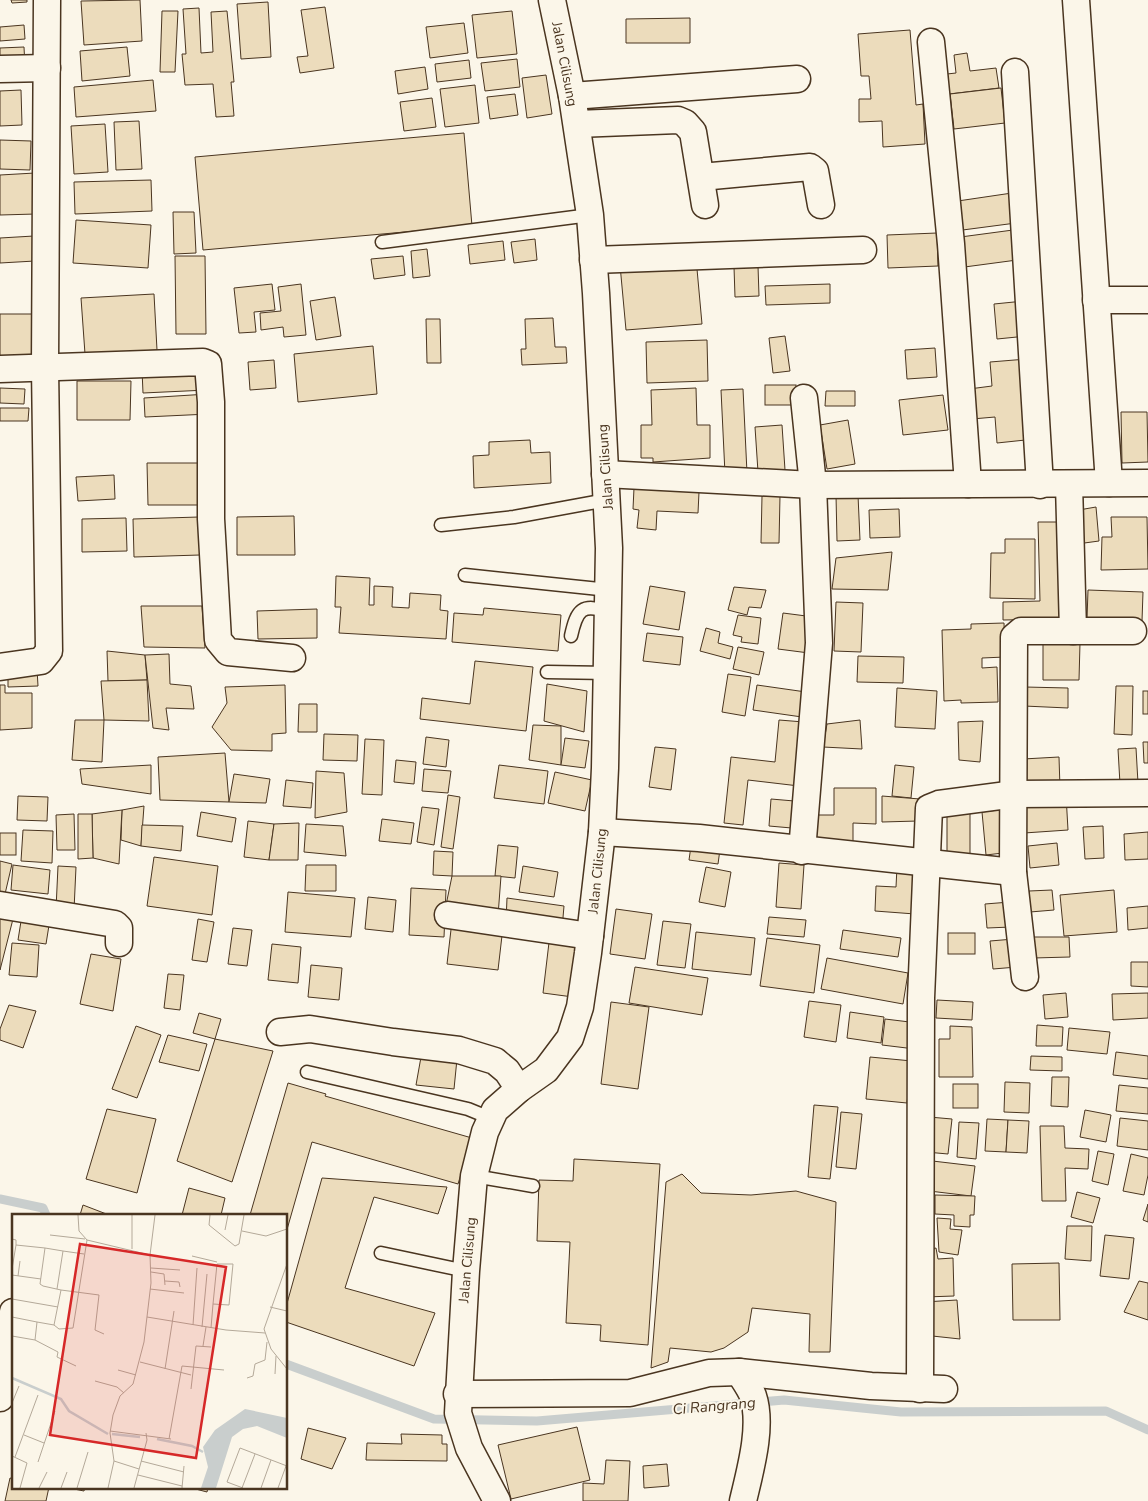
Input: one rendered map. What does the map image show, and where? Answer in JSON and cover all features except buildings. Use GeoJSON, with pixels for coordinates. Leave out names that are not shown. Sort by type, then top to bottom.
{"type":"FeatureCollection","features":[{"type":"Feature","properties":{"kind":"street"},"geometry":{"type":"LineString","coordinates":[[0,666],[41,661],[49,651],[44,367],[47,0]]}},
{"type":"Feature","properties":{"kind":"street","name":"Jalan Cilisung"},"geometry":{"type":"LineString","coordinates":[[458,1403],[474,1176],[490,1118],[505,1100],[546,1070],[570,1038],[580,1008],[602,832],[608,673],[608,500],[590,215],[577,124],[552,0]]}},
{"type":"Feature","properties":{"kind":"street"},"geometry":{"type":"LineString","coordinates":[[1076,0],[1109,483]]}},
{"type":"Feature","properties":{"kind":"street"},"geometry":{"type":"LineString","coordinates":[[932,42],[951,244],[968,484]]}},
{"type":"Feature","properties":{"kind":"street"},"geometry":{"type":"LineString","coordinates":[[0,69],[47,68]]}},
{"type":"Feature","properties":{"kind":"street"},"geometry":{"type":"LineString","coordinates":[[1015,72],[1040,485]]}},
{"type":"Feature","properties":{"kind":"street"},"geometry":{"type":"LineString","coordinates":[[572,96],[797,79]]}},
{"type":"Feature","properties":{"kind":"street"},"geometry":{"type":"LineString","coordinates":[[577,124],[678,120],[685,123],[693,132],[705,206]]}},
{"type":"Feature","properties":{"kind":"street"},"geometry":{"type":"LineString","coordinates":[[701,177],[810,167],[815,171],[821,205]]}},
{"type":"Feature","properties":{"kind":"street"},"geometry":{"type":"LineString","coordinates":[[593,260],[862,250]]}},
{"type":"Feature","properties":{"kind":"street"},"geometry":{"type":"LineString","coordinates":[[1096,300],[1148,300]]}},
{"type":"Feature","properties":{"kind":"street"},"geometry":{"type":"LineString","coordinates":[[0,369],[204,362],[208,364],[211,402],[211,519],[218,640],[228,652],[292,658]]}},
{"type":"Feature","properties":{"kind":"street"},"geometry":{"type":"LineString","coordinates":[[802,851],[819,643],[813,485],[804,398]]}},
{"type":"Feature","properties":{"kind":"street"},"geometry":{"type":"LineString","coordinates":[[605,474],[813,485],[1148,483]]}},
{"type":"Feature","properties":{"kind":"street"},"geometry":{"type":"LineString","coordinates":[[1069,484],[1073,631]]}},
{"type":"Feature","properties":{"kind":"street"},"geometry":{"type":"LineString","coordinates":[[1025,977],[1013,872],[1015,794],[1014,637],[1021,631],[1133,631]]}},
{"type":"Feature","properties":{"kind":"street"},"geometry":{"type":"LineString","coordinates":[[497,1501],[469,1448],[458,1403],[630,1394],[710,1373],[739,1372],[932,1389],[920,1007],[930,808],[939,804],[1015,794],[1148,793]]}},
{"type":"Feature","properties":{"kind":"street"},"geometry":{"type":"LineString","coordinates":[[602,832],[699,838],[802,851],[1013,872]]}},
{"type":"Feature","properties":{"kind":"street"},"geometry":{"type":"LineString","coordinates":[[0,905],[115,924],[119,928],[119,942]]}},
{"type":"Feature","properties":{"kind":"street"},"geometry":{"type":"LineString","coordinates":[[448,915],[590,936]]}},
{"type":"Feature","properties":{"kind":"street"},"geometry":{"type":"LineString","coordinates":[[280,1032],[310,1029],[459,1050],[494,1061],[508,1071],[520,1089]]}},
{"type":"Feature","properties":{"kind":"street"},"geometry":{"type":"LineString","coordinates":[[5,1394],[12,1322]]}},
{"type":"Feature","properties":{"kind":"street"},"geometry":{"type":"LineString","coordinates":[[739,1372],[755,1407],[752,1454],[743,1501]]}},
{"type":"Feature","properties":{"kind":"lane"},"geometry":{"type":"LineString","coordinates":[[382,242],[590,215]]}},
{"type":"Feature","properties":{"kind":"lane"},"geometry":{"type":"LineString","coordinates":[[441,525],[514,517],[608,500]]}},
{"type":"Feature","properties":{"kind":"lane"},"geometry":{"type":"LineString","coordinates":[[465,575],[609,601]]}},
{"type":"Feature","properties":{"kind":"lane"},"geometry":{"type":"LineString","coordinates":[[571,636],[575,617],[580,611],[609,601]]}},
{"type":"Feature","properties":{"kind":"lane"},"geometry":{"type":"LineString","coordinates":[[547,672],[608,673]]}},
{"type":"Feature","properties":{"kind":"lane"},"geometry":{"type":"LineString","coordinates":[[307,1072],[468,1109],[490,1118]]}},
{"type":"Feature","properties":{"kind":"lane"},"geometry":{"type":"LineString","coordinates":[[474,1176],[533,1186]]}},
{"type":"Feature","properties":{"kind":"lane"},"geometry":{"type":"LineString","coordinates":[[381,1253],[466,1271]]}},
{"type":"Feature","properties":{"kind":"waterway","name":"Ci Rangrang"},"geometry":{"type":"LineString","coordinates":[[0,1199],[43,1208],[46,1214]]}},
{"type":"Feature","properties":{"kind":"waterway","name":"Ci Rangrang"},"geometry":{"type":"LineString","coordinates":[[288,1365],[434,1419],[537,1421],[784,1400],[901,1412],[1106,1411],[1148,1430]]}}]}
